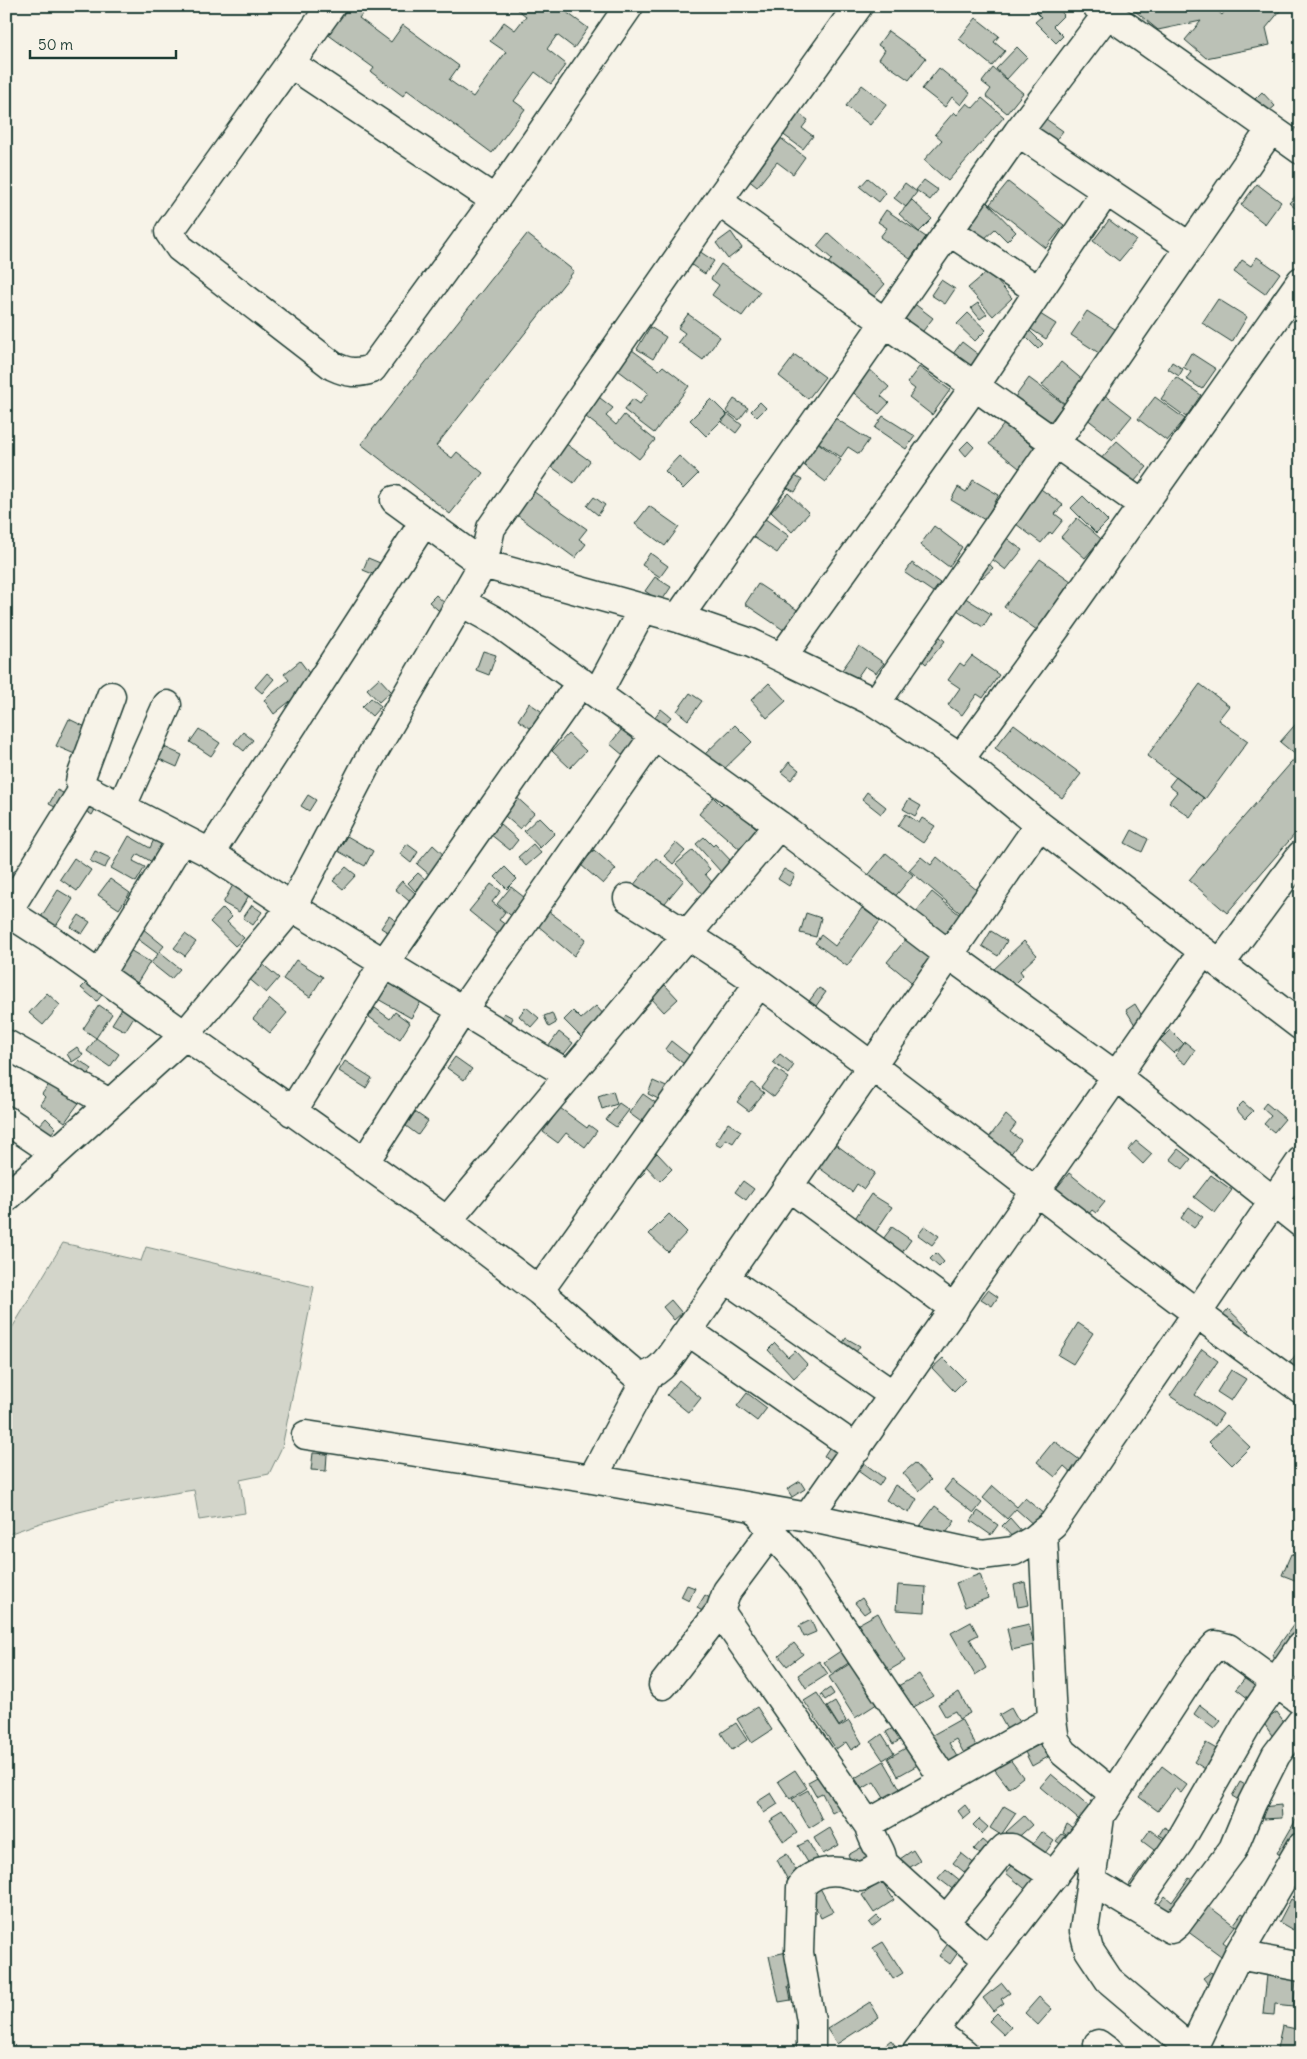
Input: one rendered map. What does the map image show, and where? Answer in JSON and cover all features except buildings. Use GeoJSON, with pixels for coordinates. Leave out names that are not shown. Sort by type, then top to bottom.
{"type":"FeatureCollection","features":[{"type":"Feature","properties":{"kind":"street"},"geometry":{"type":"LineString","coordinates":[[331,6],[169,232],[180,248],[333,366],[353,373],[372,369],[495,200],[629,6]]}},
{"type":"Feature","properties":{"kind":"street"},"geometry":{"type":"LineString","coordinates":[[6,1198],[184,1036],[292,907],[366,765],[483,564],[491,528],[718,201],[858,6]]}},
{"type":"Feature","properties":{"kind":"street"},"geometry":{"type":"LineString","coordinates":[[678,618],[1102,10],[1301,150]]}},
{"type":"Feature","properties":{"kind":"street"},"geometry":{"type":"LineString","coordinates":[[291,64],[495,200]]}},
{"type":"Feature","properties":{"kind":"street"},"geometry":{"type":"LineString","coordinates":[[876,703],[1271,129]]}},
{"type":"Feature","properties":{"kind":"street"},"geometry":{"type":"LineString","coordinates":[[1018,132],[1190,247]]}},
{"type":"Feature","properties":{"kind":"street"},"geometry":{"type":"LineString","coordinates":[[782,657],[975,386],[1106,191]]}},
{"type":"Feature","properties":{"kind":"street"},"geometry":{"type":"LineString","coordinates":[[718,201],[884,322],[1143,505]]}},
{"type":"Feature","properties":{"kind":"street"},"geometry":{"type":"LineString","coordinates":[[949,230],[1039,290]]}},
{"type":"Feature","properties":{"kind":"street"},"geometry":{"type":"LineString","coordinates":[[960,759],[1301,281]]}},
{"type":"Feature","properties":{"kind":"street"},"geometry":{"type":"LineString","coordinates":[[395,500],[483,564],[678,618],[751,643],[876,703],[960,759],[1039,825],[1301,1026]]}},
{"type":"Feature","properties":{"kind":"street"},"geometry":{"type":"LineString","coordinates":[[210,853],[424,522]]}},
{"type":"Feature","properties":{"kind":"street"},"geometry":{"type":"LineString","coordinates":[[461,602],[497,622],[779,824],[948,954],[1116,1076],[1272,1202],[1301,1223]]}},
{"type":"Feature","properties":{"kind":"street"},"geometry":{"type":"LineString","coordinates":[[292,1112],[385,962],[589,688],[643,609]]}},
{"type":"Feature","properties":{"kind":"street"},"geometry":{"type":"LineString","coordinates":[[111,696],[81,777],[80,782],[84,788],[210,853],[292,907],[569,1075]]}},
{"type":"Feature","properties":{"kind":"street"},"geometry":{"type":"LineString","coordinates":[[122,806],[167,705]]}},
{"type":"Feature","properties":{"kind":"street"},"geometry":{"type":"LineString","coordinates":[[364,1163],[462,1011],[654,736]]}},
{"type":"Feature","properties":{"kind":"street"},"geometry":{"type":"LineString","coordinates":[[84,788],[7,912],[447,1221],[539,1291],[637,1376],[647,1377],[658,1372],[688,1331],[1039,825]]}},
{"type":"Feature","properties":{"kind":"street"},"geometry":{"type":"LineString","coordinates":[[447,1221],[779,824]]}},
{"type":"Feature","properties":{"kind":"street"},"geometry":{"type":"LineString","coordinates":[[99,975],[182,839]]}},
{"type":"Feature","properties":{"kind":"street"},"geometry":{"type":"LineString","coordinates":[[808,1517],[1116,1076],[1212,957],[1301,855]]}},
{"type":"Feature","properties":{"kind":"street"},"geometry":{"type":"LineString","coordinates":[[628,898],[759,983],[872,1066],[1196,1314],[1301,1389]]}},
{"type":"Feature","properties":{"kind":"street"},"geometry":{"type":"LineString","coordinates":[[539,1291],[759,983]]}},
{"type":"Feature","properties":{"kind":"street"},"geometry":{"type":"LineString","coordinates":[[6,1044],[110,1103]]}},
{"type":"Feature","properties":{"kind":"street"},"geometry":{"type":"LineString","coordinates":[[6,1120],[55,1153]]}},
{"type":"Feature","properties":{"kind":"street"},"geometry":{"type":"LineString","coordinates":[[306,1435],[592,1479],[808,1517],[982,1554],[1014,1550],[1035,1539],[1052,1524],[1301,1160]]}},
{"type":"Feature","properties":{"kind":"street"},"geometry":{"type":"LineString","coordinates":[[788,1186],[955,1309]]}},
{"type":"Feature","properties":{"kind":"street"},"geometry":{"type":"LineString","coordinates":[[725,1278],[893,1395]]}},
{"type":"Feature","properties":{"kind":"street"},"geometry":{"type":"LineString","coordinates":[[688,1331],[857,1449]]}},
{"type":"Feature","properties":{"kind":"street"},"geometry":{"type":"LineString","coordinates":[[592,1479],[647,1377]]}},
{"type":"Feature","properties":{"kind":"street"},"geometry":{"type":"LineString","coordinates":[[756,1508],[771,1532],[800,1564],[945,1781]]}},
{"type":"Feature","properties":{"kind":"street"},"geometry":{"type":"LineString","coordinates":[[663,1685],[720,1611],[727,1591],[771,1532]]}},
{"type":"Feature","properties":{"kind":"street"},"geometry":{"type":"LineString","coordinates":[[1042,1532],[1052,1720],[1055,1740],[1064,1754],[1107,1805]]}},
{"type":"Feature","properties":{"kind":"street"},"geometry":{"type":"LineString","coordinates":[[720,1611],[869,1826],[884,1855],[883,1863],[876,1870],[860,1877],[848,1872],[829,1870],[807,1879],[801,1888],[799,1953],[811,2021],[811,2053]]}},
{"type":"Feature","properties":{"kind":"street"},"geometry":{"type":"LineString","coordinates":[[916,2053],[1107,1805],[1199,1664],[1216,1645],[1228,1648],[1301,1701]]}},
{"type":"Feature","properties":{"kind":"street"},"geometry":{"type":"LineString","coordinates":[[1134,1907],[1180,1841],[1248,1723],[1301,1646]]}},
{"type":"Feature","properties":{"kind":"street"},"geometry":{"type":"LineString","coordinates":[[869,1826],[873,1821],[1052,1720]]}},
{"type":"Feature","properties":{"kind":"street"},"geometry":{"type":"LineString","coordinates":[[1091,1881],[1168,1929],[1177,1924],[1233,1848],[1272,1762],[1301,1722]]}},
{"type":"Feature","properties":{"kind":"street"},"geometry":{"type":"LineString","coordinates":[[1107,1805],[1091,1881],[1084,1931],[1089,1950],[1098,1966],[1116,1986],[1193,2052],[1238,1954],[1301,1847]]}},
{"type":"Feature","properties":{"kind":"street"},"geometry":{"type":"LineString","coordinates":[[948,1922],[951,1914],[1005,1848],[1012,1848],[1054,1876]]}},
{"type":"Feature","properties":{"kind":"street"},"geometry":{"type":"LineString","coordinates":[[883,1863],[948,1922],[950,1927],[988,1960]]}},
{"type":"Feature","properties":{"kind":"street"},"geometry":{"type":"LineString","coordinates":[[1238,1954],[1301,1967]]}},
{"type":"Feature","properties":{"kind":"street"},"geometry":{"type":"LineString","coordinates":[[932,2030],[964,2053]]}},
{"type":"Feature","properties":{"kind":"shaded area"},"geometry":{"type":"Polygon","coordinates":[[[63,1243],[141,1261],[146,1247],[314,1287],[282,1447],[269,1474],[240,1480],[245,1513],[199,1520],[194,1490],[99,1507],[53,1519],[6,1535],[6,1338],[63,1243]]]}}]}
